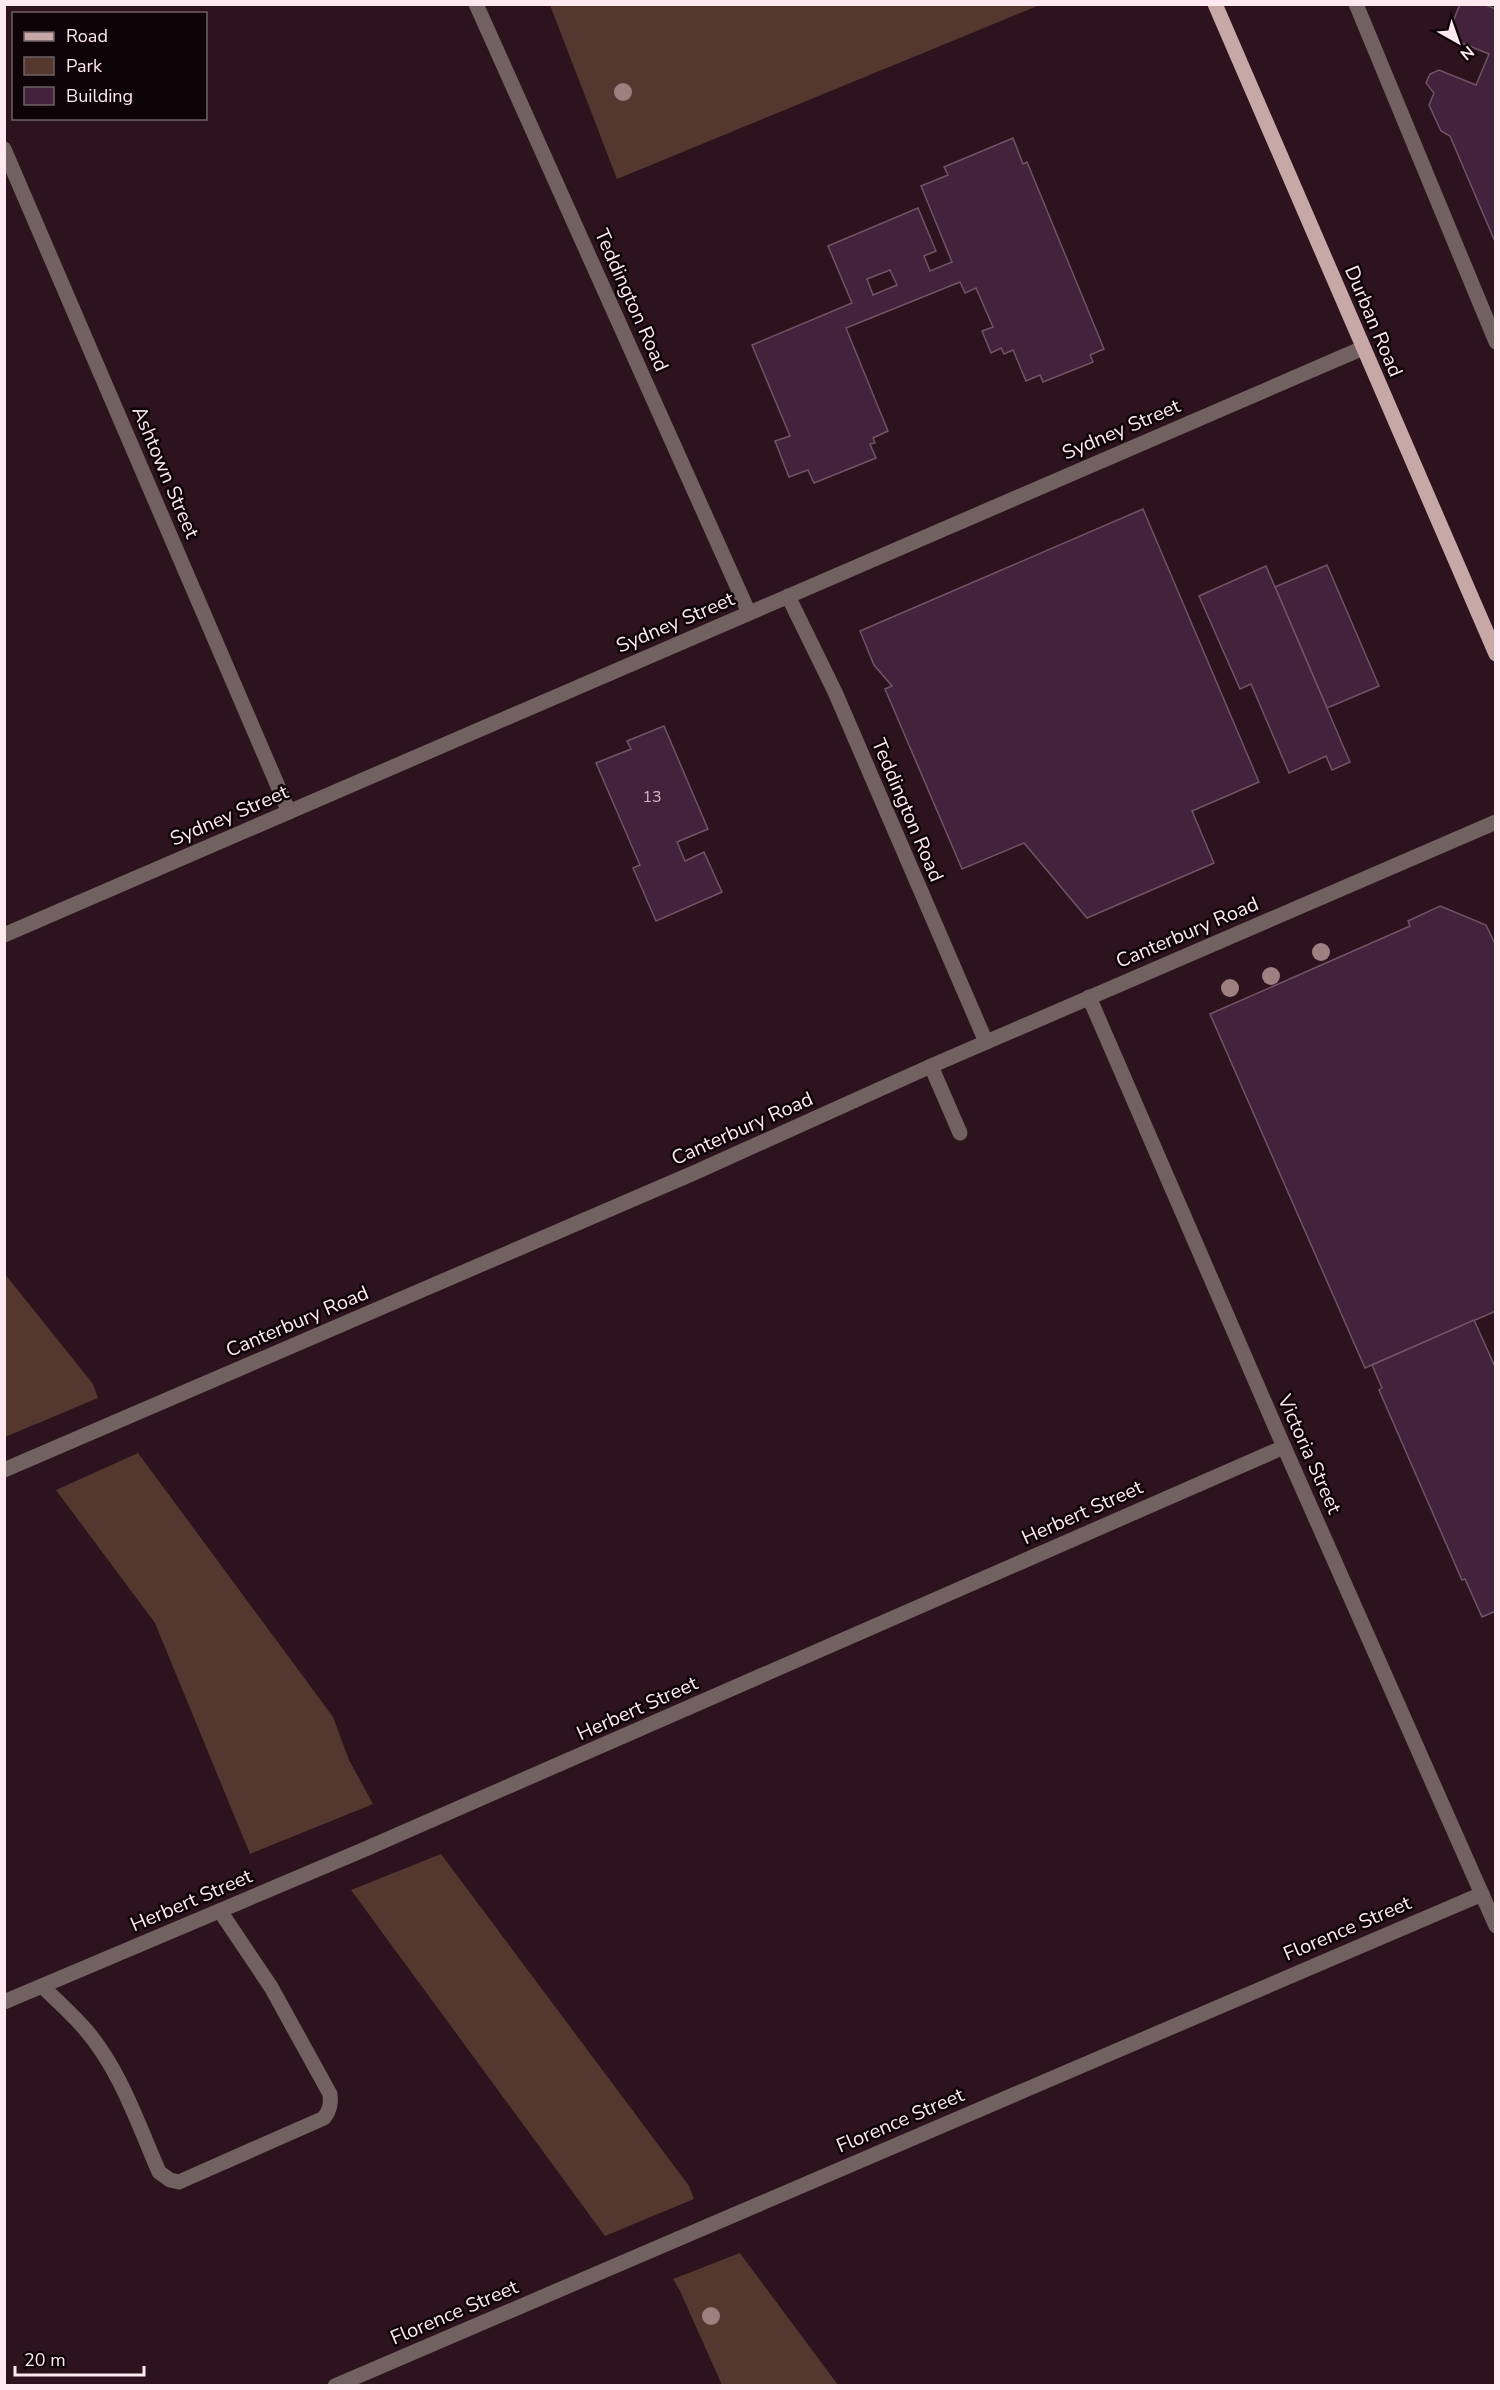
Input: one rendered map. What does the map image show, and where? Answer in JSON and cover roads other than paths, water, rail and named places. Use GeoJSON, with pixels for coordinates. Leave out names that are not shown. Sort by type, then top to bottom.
{"type":"FeatureCollection","features":[{"type":"Feature","properties":{"kind":"main road","name":"Durban Road"},"geometry":{"type":"LineString","coordinates":[[1215,4],[1496,654]]}},
{"type":"Feature","properties":{"kind":"street","name":"Teddington Road"},"geometry":{"type":"LineString","coordinates":[[476,4],[749,613]]}},
{"type":"Feature","properties":{"kind":"street"},"geometry":{"type":"LineString","coordinates":[[1356,4],[1496,342]]}},
{"type":"Feature","properties":{"kind":"street","name":"Ashtown Street"},"geometry":{"type":"LineString","coordinates":[[4,149],[289,812]]}},
{"type":"Feature","properties":{"kind":"street","name":"Sydney Street"},"geometry":{"type":"LineString","coordinates":[[4,934],[1362,348]]}},
{"type":"Feature","properties":{"kind":"street","name":"Teddington Road"},"geometry":{"type":"LineString","coordinates":[[788,596],[835,692],[986,1042]]}},
{"type":"Feature","properties":{"kind":"street","name":"Canterbury Road"},"geometry":{"type":"LineString","coordinates":[[4,1470],[696,1172],[931,1066],[1496,822]]}},
{"type":"Feature","properties":{"kind":"street","name":"Victoria Street"},"geometry":{"type":"LineString","coordinates":[[1089,998],[1496,1926]]}},
{"type":"Feature","properties":{"kind":"street"},"geometry":{"type":"LineString","coordinates":[[931,1066],[960,1133]]}},
{"type":"Feature","properties":{"kind":"street","name":"Herbert Street"},"geometry":{"type":"LineString","coordinates":[[4,2002],[385,1841],[1284,1447]]}},
{"type":"Feature","properties":{"kind":"street","name":"Florence Street"},"geometry":{"type":"LineString","coordinates":[[335,2385],[1482,1894]]}},
{"type":"Feature","properties":{"kind":"street"},"geometry":{"type":"LineString","coordinates":[[42,1986],[84,2028],[99,2047],[113,2069],[159,2172],[170,2180],[179,2182],[324,2118],[331,2103],[330,2094],[272,1987],[220,1911]]}}]}
